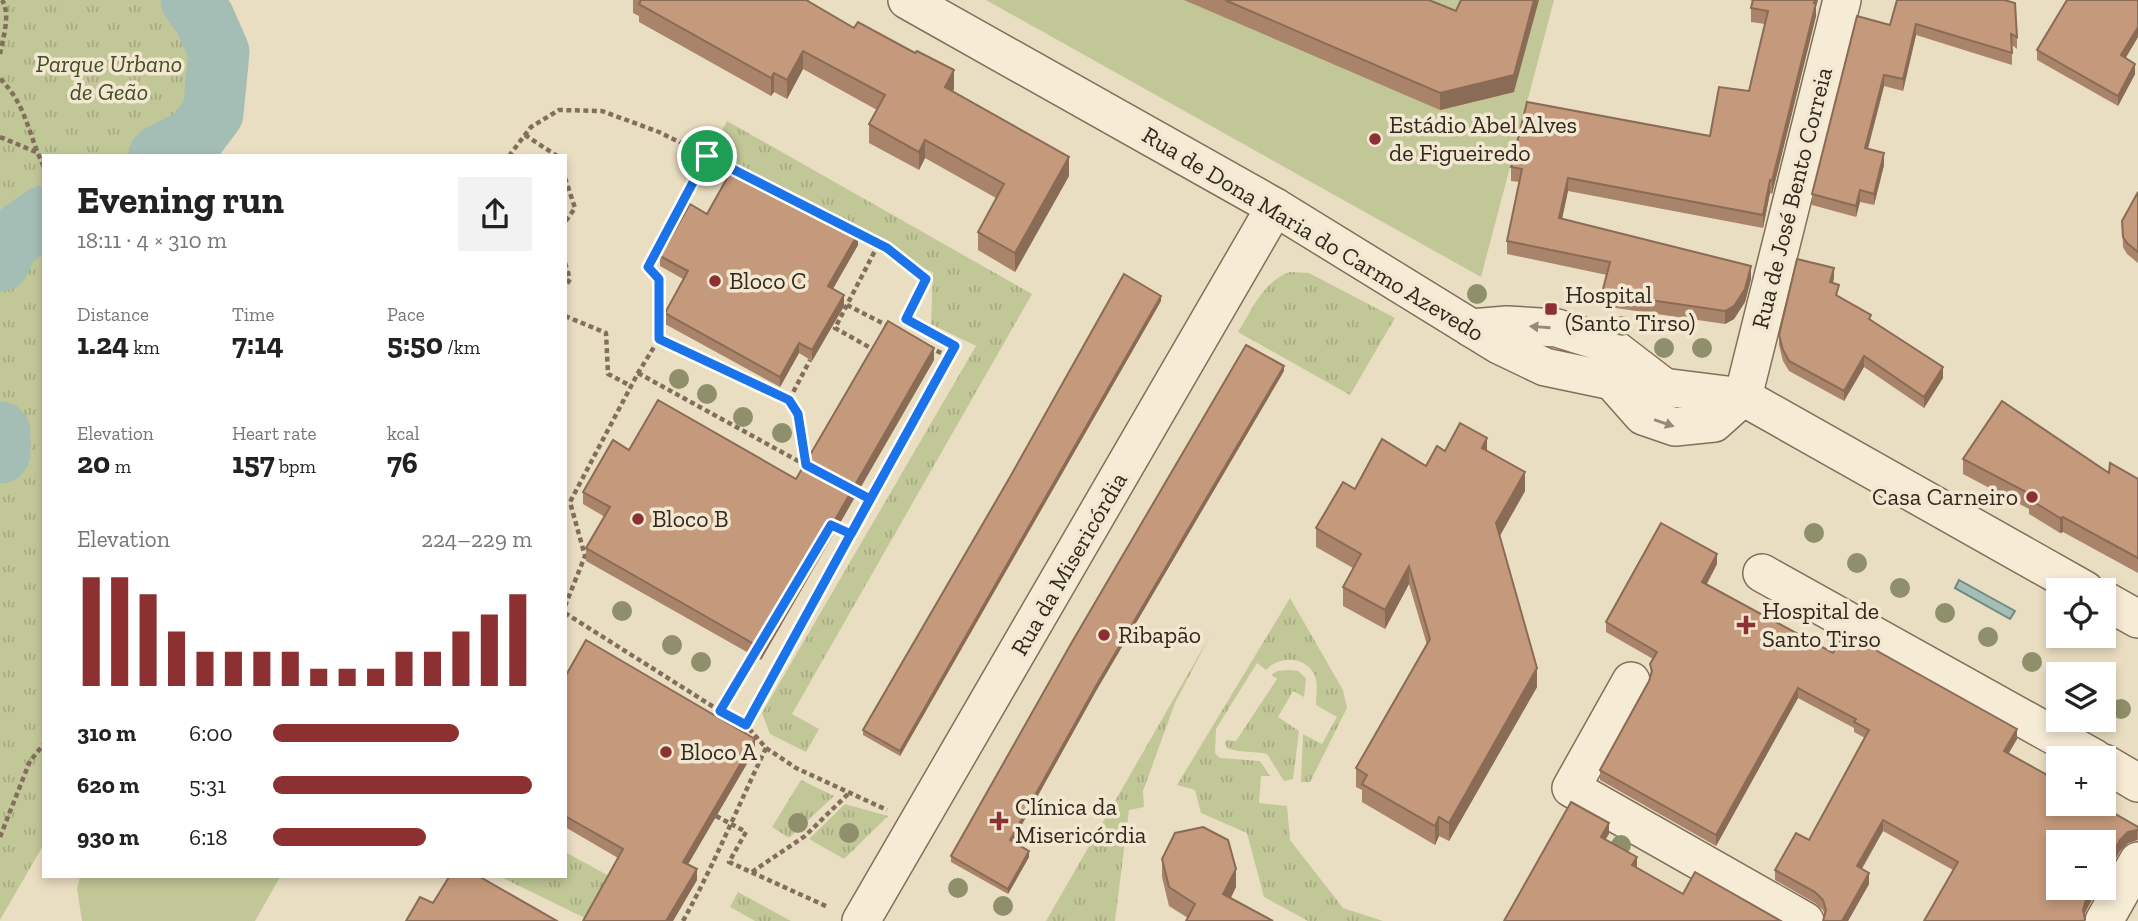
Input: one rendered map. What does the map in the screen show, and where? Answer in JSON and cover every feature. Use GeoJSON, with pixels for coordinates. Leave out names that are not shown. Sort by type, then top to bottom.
{"type":"FeatureCollection","features":[{"type":"Feature","properties":{"kind":"street","name":"Rua de Dona Maria do Carmo Azevedo"},"geometry":{"type":"LineString","coordinates":[[907,0],[1275,207],[1471,328],[1545,367],[1612,381],[1742,397]]}},
{"type":"Feature","properties":{"kind":"street","name":"Rua de José Bento Correia"},"geometry":{"type":"LineString","coordinates":[[1742,397],[1842,0]]}},
{"type":"Feature","properties":{"kind":"street","name":"Rua da Misericórdia"},"geometry":{"type":"LineString","coordinates":[[847,915],[1275,207]]}},
{"type":"Feature","properties":{"kind":"street"},"geometry":{"type":"LineString","coordinates":[[1471,328],[1507,325],[1557,328],[1608,344],[1665,387]]}},
{"type":"Feature","properties":{"kind":"street"},"geometry":{"type":"LineString","coordinates":[[1612,381],[1643,416],[1675,427],[1714,423],[1742,397],[2064,578]]}},
{"type":"Feature","properties":{"kind":"street"},"geometry":{"type":"LineString","coordinates":[[1762,573],[2072,746]]}},
{"type":"Feature","properties":{"kind":"street"},"geometry":{"type":"LineString","coordinates":[[2116,607],[2138,620]]}},
{"type":"Feature","properties":{"kind":"street"},"geometry":{"type":"LineString","coordinates":[[1631,681],[1571,788],[1805,921]]}},
{"type":"Feature","properties":{"kind":"street"},"geometry":{"type":"LineString","coordinates":[[2116,770],[2138,783]]}},
{"type":"Feature","properties":{"kind":"street"},"geometry":{"type":"LineString","coordinates":[[2105,921],[2138,861]]}},
{"type":"Feature","properties":{"kind":"path"},"geometry":{"type":"LineString","coordinates":[[0,54],[5,27],[5,5],[2,0]]}},
{"type":"Feature","properties":{"kind":"path"},"geometry":{"type":"LineString","coordinates":[[0,79],[24,111],[42,163]]}},
{"type":"Feature","properties":{"kind":"path"},"geometry":{"type":"LineString","coordinates":[[511,154],[531,127],[559,110],[602,111],[659,132],[744,175]]}},
{"type":"Feature","properties":{"kind":"path"},"geometry":{"type":"LineString","coordinates":[[525,135],[554,154]]}},
{"type":"Feature","properties":{"kind":"path"},"geometry":{"type":"LineString","coordinates":[[0,137],[36,152]]}},
{"type":"Feature","properties":{"kind":"path"},"geometry":{"type":"LineString","coordinates":[[567,601],[585,556],[570,502],[638,373],[659,339],[659,279],[648,267],[707,156]]}},
{"type":"Feature","properties":{"kind":"path"},"geometry":{"type":"LineString","coordinates":[[567,184],[575,208],[567,219]]}},
{"type":"Feature","properties":{"kind":"path"},"geometry":{"type":"LineString","coordinates":[[682,202],[692,207]]}},
{"type":"Feature","properties":{"kind":"path"},"geometry":{"type":"LineString","coordinates":[[746,725],[955,346],[906,319],[926,279],[879,243],[830,219]]}},
{"type":"Feature","properties":{"kind":"path"},"geometry":{"type":"LineString","coordinates":[[879,243],[835,328],[882,354]]}},
{"type":"Feature","properties":{"kind":"path"},"geometry":{"type":"LineString","coordinates":[[847,305],[892,328]]}},
{"type":"Feature","properties":{"kind":"path"},"geometry":{"type":"LineString","coordinates":[[567,317],[606,334],[608,374],[631,386]]}},
{"type":"Feature","properties":{"kind":"path"},"geometry":{"type":"LineString","coordinates":[[659,339],[789,400],[798,414],[806,465]]}},
{"type":"Feature","properties":{"kind":"path"},"geometry":{"type":"LineString","coordinates":[[926,346],[949,357]]}},
{"type":"Feature","properties":{"kind":"path"},"geometry":{"type":"LineString","coordinates":[[789,400],[810,360]]}},
{"type":"Feature","properties":{"kind":"path"},"geometry":{"type":"LineString","coordinates":[[638,373],[816,470]]}},
{"type":"Feature","properties":{"kind":"path"},"geometry":{"type":"LineString","coordinates":[[602,442],[612,446]]}},
{"type":"Feature","properties":{"kind":"path"},"geometry":{"type":"LineString","coordinates":[[848,487],[870,499]]}},
{"type":"Feature","properties":{"kind":"path"},"geometry":{"type":"LineString","coordinates":[[831,525],[851,534]]}},
{"type":"Feature","properties":{"kind":"path"},"geometry":{"type":"LineString","coordinates":[[567,614],[746,725],[766,748],[796,768],[848,794],[888,810],[891,806]]}},
{"type":"Feature","properties":{"kind":"path"},"geometry":{"type":"LineString","coordinates":[[720,711],[762,643]]}},
{"type":"Feature","properties":{"kind":"path"},"geometry":{"type":"LineString","coordinates":[[0,837],[30,761],[42,746]]}},
{"type":"Feature","properties":{"kind":"path"},"geometry":{"type":"LineString","coordinates":[[683,921],[706,879],[766,748]]}},
{"type":"Feature","properties":{"kind":"path"},"geometry":{"type":"LineString","coordinates":[[752,873],[805,836],[848,794]]}},
{"type":"Feature","properties":{"kind":"path"},"geometry":{"type":"LineString","coordinates":[[716,816],[746,832],[729,862],[847,915]]}},
{"type":"Feature","properties":{"kind":"green space","name":"Parque Urbano de Geão"},"geometry":{"type":"Polygon","coordinates":[[[0,0],[168,0],[191,28],[203,58],[205,83],[191,118],[200,154],[42,154],[42,847],[0,920],[0,0]]]}},
{"type":"Feature","properties":{"kind":"green space","name":"Estádio Abel Alves de Figueiredo"},"geometry":{"type":"Polygon","coordinates":[[[986,0],[1554,0],[1481,277],[986,0]]]}},
{"type":"Feature","properties":{"kind":"green space"},"geometry":{"type":"Polygon","coordinates":[[[727,121],[1032,294],[792,714],[819,729],[806,752],[770,734],[762,713],[976,346],[931,324],[933,273],[711,151],[727,121]]]}},
{"type":"Feature","properties":{"kind":"green space"},"geometry":{"type":"Polygon","coordinates":[[[1290,272],[1309,273],[1395,318],[1350,395],[1238,332],[1265,289],[1290,272]]]}},
{"type":"Feature","properties":{"kind":"green space"},"geometry":{"type":"Polygon","coordinates":[[[1290,598],[1343,690],[1347,708],[1310,782],[1301,782],[1303,734],[1322,744],[1337,717],[1316,705],[1316,679],[1306,665],[1299,661],[1285,660],[1266,670],[1257,663],[1216,729],[1215,753],[1220,758],[1260,761],[1270,776],[1261,776],[1259,803],[1287,806],[1290,840],[1343,908],[1383,921],[1308,921],[1264,897],[1247,833],[1201,813],[1195,790],[1177,785],[1290,598]]]}},
{"type":"Feature","properties":{"kind":"green space"},"geometry":{"type":"Polygon","coordinates":[[[1211,634],[1175,703],[1143,791],[1144,807],[1129,810],[1115,921],[1046,921],[1211,634]]]}},
{"type":"Feature","properties":{"kind":"green space"},"geometry":{"type":"Polygon","coordinates":[[[1277,671],[1298,671],[1306,678],[1304,697],[1293,691],[1278,717],[1299,731],[1293,779],[1284,781],[1267,754],[1232,750],[1227,748],[1225,743],[1227,740],[1236,741],[1277,679],[1272,675],[1277,671]]]}},
{"type":"Feature","properties":{"kind":"green space"},"geometry":{"type":"Polygon","coordinates":[[[801,780],[834,796],[789,838],[772,827],[801,780]]]}},
{"type":"Feature","properties":{"kind":"green space"},"geometry":{"type":"Polygon","coordinates":[[[845,804],[888,816],[844,859],[809,839],[845,804]]]}},
{"type":"Feature","properties":{"kind":"green space"},"geometry":{"type":"Polygon","coordinates":[[[567,853],[613,878],[589,920],[503,878],[567,878],[567,853]]]}},
{"type":"Feature","properties":{"kind":"green space"},"geometry":{"type":"Polygon","coordinates":[[[80,878],[279,878],[255,921],[82,921],[77,889],[80,878]]]}},
{"type":"Feature","properties":{"kind":"green space"},"geometry":{"type":"Polygon","coordinates":[[[738,892],[791,921],[755,921],[730,907],[738,892]]]}},
{"type":"Feature","properties":{"kind":"water"},"geometry":{"type":"Polygon","coordinates":[[[1959,580],[2015,611],[2010,619],[1955,588],[1959,580]]]}},
{"type":"Feature","properties":{"kind":"building"},"geometry":{"type":"Polygon","coordinates":[[[641,0],[806,0],[854,28],[858,22],[915,53],[917,51],[954,70],[945,87],[1069,157],[1015,253],[978,232],[1004,184],[925,140],[919,152],[869,124],[885,95],[803,51],[787,80],[774,73],[771,78],[639,4],[641,0]]]}},
{"type":"Feature","properties":{"kind":"building"},"geometry":{"type":"Polygon","coordinates":[[[1225,0],[1429,0],[1456,11],[1461,0],[1534,0],[1514,75],[1440,93],[1225,0]]]}},
{"type":"Feature","properties":{"kind":"building"},"geometry":{"type":"Polygon","coordinates":[[[1753,0],[1815,0],[1816,3],[1763,215],[1568,178],[1559,218],[1751,266],[1745,289],[1734,306],[1725,311],[1602,293],[1610,262],[1507,241],[1522,169],[1511,167],[1527,102],[1710,136],[1719,87],[1749,91],[1768,11],[1751,8],[1753,0]]]}},
{"type":"Feature","properties":{"kind":"building"},"geometry":{"type":"Polygon","coordinates":[[[1897,0],[2004,0],[2015,3],[2017,37],[2011,34],[2012,53],[1916,24],[1903,79],[1884,75],[1865,148],[1884,153],[1874,194],[1860,190],[1856,206],[1812,194],[1857,16],[1890,25],[1897,0]]]}},
{"type":"Feature","properties":{"kind":"building"},"geometry":{"type":"Polygon","coordinates":[[[2067,0],[2138,0],[2138,27],[2121,55],[2135,64],[2118,96],[2037,50],[2067,0]]]}},
{"type":"Feature","properties":{"kind":"building","name":"Bloco C"},"geometry":{"type":"Polygon","coordinates":[[[735,164],[858,234],[828,286],[844,295],[812,350],[799,343],[780,377],[665,313],[688,271],[660,256],[690,204],[707,214],[735,164]]]}},
{"type":"Feature","properties":{"kind":"building"},"geometry":{"type":"Polygon","coordinates":[[[2138,192],[2138,252],[2123,237],[2122,221],[2138,192]]]}},
{"type":"Feature","properties":{"kind":"building"},"geometry":{"type":"Polygon","coordinates":[[[1797,259],[1834,268],[1830,282],[1839,285],[1836,295],[1871,315],[1869,319],[1943,367],[1924,397],[1864,356],[1844,391],[1789,361],[1779,335],[1797,259]]]}},
{"type":"Feature","properties":{"kind":"building"},"geometry":{"type":"Polygon","coordinates":[[[1124,274],[1161,296],[900,751],[863,730],[1124,274]]]}},
{"type":"Feature","properties":{"kind":"building"},"geometry":{"type":"Polygon","coordinates":[[[888,321],[934,348],[761,648],[586,548],[610,507],[583,492],[613,440],[629,450],[658,400],[796,479],[888,321]]]}},
{"type":"Feature","properties":{"kind":"building"},"geometry":{"type":"Polygon","coordinates":[[[1246,345],[1284,366],[1096,686],[1010,840],[1029,851],[1008,889],[951,856],[1072,642],[1246,345]]]}},
{"type":"Feature","properties":{"kind":"building"},"geometry":{"type":"Polygon","coordinates":[[[2002,401],[2109,473],[2110,463],[2138,479],[2138,558],[2063,517],[2060,518],[2029,499],[2030,494],[1963,459],[2002,401]]]}},
{"type":"Feature","properties":{"kind":"building"},"geometry":{"type":"Polygon","coordinates":[[[1460,423],[1487,438],[1482,448],[1525,472],[1496,523],[1537,668],[1449,823],[1439,817],[1435,826],[1362,784],[1367,775],[1356,768],[1430,639],[1409,566],[1385,610],[1343,587],[1361,554],[1316,528],[1343,482],[1355,489],[1382,439],[1426,466],[1437,446],[1445,451],[1460,423]]]}},
{"type":"Feature","properties":{"kind":"building"},"geometry":{"type":"Polygon","coordinates":[[[1661,523],[1717,554],[1702,582],[1833,653],[1845,633],[2017,729],[2004,751],[2046,774],[2046,816],[2116,814],[2138,827],[2138,830],[2128,832],[2116,847],[2116,830],[2046,830],[2046,900],[2086,900],[2084,921],[1924,921],[1958,862],[1883,820],[1857,866],[1869,873],[1842,921],[1823,921],[1826,910],[1823,900],[1815,892],[1775,870],[1796,833],[1809,840],[1869,730],[1854,722],[1856,719],[1798,688],[1716,835],[1600,770],[1649,681],[1652,671],[1650,664],[1657,652],[1606,622],[1661,523]]]}},
{"type":"Feature","properties":{"kind":"building"},"geometry":{"type":"Polygon","coordinates":[[[586,640],[755,739],[683,862],[697,869],[666,921],[583,921],[623,849],[567,817],[567,673],[586,640]]]}},
{"type":"Feature","properties":{"kind":"building"},"geometry":{"type":"Polygon","coordinates":[[[1571,802],[1609,823],[1601,837],[1637,857],[1632,865],[1683,894],[1695,872],[1781,921],[1504,921],[1571,802]]]}},
{"type":"Feature","properties":{"kind":"building"},"geometry":{"type":"Polygon","coordinates":[[[1203,827],[1228,840],[1236,869],[1223,894],[1273,921],[1186,921],[1195,904],[1169,887],[1162,859],[1175,833],[1203,827]]]}},
{"type":"Feature","properties":{"kind":"building"},"geometry":{"type":"Polygon","coordinates":[[[448,878],[482,878],[557,921],[406,921],[420,897],[433,903],[448,878]]]}},
{"type":"Feature","properties":{"kind":"waterway"},"geometry":{"type":"LineString","coordinates":[[163,154],[195,137],[213,113],[219,52],[204,18],[191,0]]}},
{"type":"Feature","properties":{"kind":"waterway"},"geometry":{"type":"LineString","coordinates":[[0,261],[9,241],[42,217]]}},
{"type":"Feature","properties":{"kind":"waterway"},"geometry":{"type":"LineString","coordinates":[[0,432],[0,453]]}},
{"type":"Feature","properties":{"kind":"place","name":"Estádio Abel Alves de Figueiredo"},"geometry":{"type":"Point","coordinates":[1375,139]}},
{"type":"Feature","properties":{"kind":"place","name":"Bloco C"},"geometry":{"type":"Point","coordinates":[715,281]}},
{"type":"Feature","properties":{"kind":"place","name":"Hospital (Santo Tirso)"},"geometry":{"type":"Point","coordinates":[1551,309]}},
{"type":"Feature","properties":{"kind":"place","name":"Casa Carneiro"},"geometry":{"type":"Point","coordinates":[2032,497]}},
{"type":"Feature","properties":{"kind":"place","name":"Bloco B"},"geometry":{"type":"Point","coordinates":[638,519]}},
{"type":"Feature","properties":{"kind":"place","name":"Hospital de Santo Tirso"},"geometry":{"type":"Point","coordinates":[1746,625]}},
{"type":"Feature","properties":{"kind":"place","name":"Ribapão"},"geometry":{"type":"Point","coordinates":[1104,635]}},
{"type":"Feature","properties":{"kind":"place","name":"Bloco A"},"geometry":{"type":"Point","coordinates":[666,752]}},
{"type":"Feature","properties":{"kind":"place","name":"Clínica da Misericórdia"},"geometry":{"type":"Point","coordinates":[999,821]}},
{"type":"Feature","properties":{"kind":"route"},"geometry":{"type":"LineString","coordinates":[[707,156],[648,267],[659,279],[659,339],[789,400],[798,414],[806,465],[870,499],[851,534],[746,725],[720,711],[831,525],[851,534],[955,346],[906,319],[926,279],[887,248],[707,156]]}}]}
